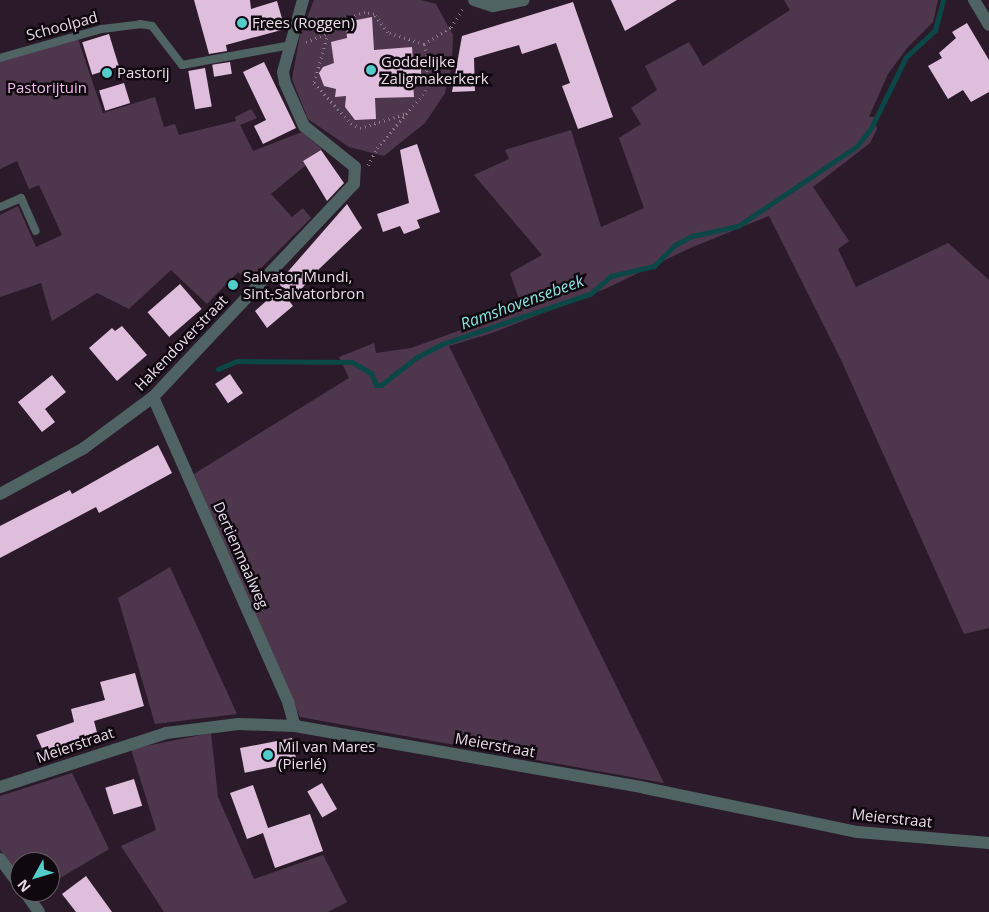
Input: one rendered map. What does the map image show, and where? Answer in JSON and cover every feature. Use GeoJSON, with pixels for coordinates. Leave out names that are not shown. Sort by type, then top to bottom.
{"type":"FeatureCollection","features":[{"type":"Feature","properties":{"kind":"street","name":"Hakendoverstraat"},"geometry":{"type":"LineString","coordinates":[[0,494],[84,448],[153,397],[354,184],[355,167],[304,126],[285,83],[283,72],[303,0]]}},
{"type":"Feature","properties":{"kind":"street"},"geometry":{"type":"LineString","coordinates":[[474,0],[493,6],[523,0]]}},
{"type":"Feature","properties":{"kind":"street"},"geometry":{"type":"LineString","coordinates":[[974,0],[989,25]]}},
{"type":"Feature","properties":{"kind":"street","name":"Dertienmaalweg"},"geometry":{"type":"LineString","coordinates":[[153,397],[288,702],[295,726]]}},
{"type":"Feature","properties":{"kind":"street","name":"Meierstraat"},"geometry":{"type":"LineString","coordinates":[[0,788],[166,733],[238,724],[295,726],[645,788],[858,832],[989,843]]}},
{"type":"Feature","properties":{"kind":"street"},"geometry":{"type":"LineString","coordinates":[[0,859],[10,872]]}},
{"type":"Feature","properties":{"kind":"lane","name":"Schoolpad"},"geometry":{"type":"LineString","coordinates":[[0,58],[102,29],[140,24],[152,26],[182,66],[291,45]]}},
{"type":"Feature","properties":{"kind":"lane"},"geometry":{"type":"LineString","coordinates":[[0,207],[20,198],[36,231]]}},
{"type":"Feature","properties":{"kind":"path"},"geometry":{"type":"LineString","coordinates":[[424,44],[451,27],[468,0]]}},
{"type":"Feature","properties":{"kind":"path"},"geometry":{"type":"LineString","coordinates":[[405,114],[360,128],[337,110],[313,79],[328,33],[339,20],[365,12],[374,14],[388,32],[424,44]]}},
{"type":"Feature","properties":{"kind":"path"},"geometry":{"type":"LineString","coordinates":[[305,43],[328,33]]}},
{"type":"Feature","properties":{"kind":"path"},"geometry":{"type":"LineString","coordinates":[[377,148],[388,139],[405,114],[426,91],[424,44]]}},
{"type":"Feature","properties":{"kind":"green space"},"geometry":{"type":"Polygon","coordinates":[[[314,0],[421,0],[436,4],[453,35],[452,65],[445,93],[425,123],[384,156],[349,147],[308,119],[292,79],[300,35],[314,0]]]}},
{"type":"Feature","properties":{"kind":"green space"},"geometry":{"type":"Polygon","coordinates":[[[784,0],[938,0],[933,22],[907,48],[888,74],[869,117],[874,117],[877,129],[870,143],[813,187],[849,241],[838,249],[856,287],[948,243],[989,280],[989,628],[964,634],[842,362],[769,216],[688,249],[607,288],[492,333],[449,346],[664,783],[300,717],[194,474],[349,378],[339,357],[374,343],[376,353],[411,348],[522,308],[510,273],[542,255],[474,175],[509,159],[505,150],[571,130],[601,227],[644,208],[619,138],[641,124],[631,108],[657,90],[645,66],[689,42],[703,66],[790,10],[784,0]]]}},
{"type":"Feature","properties":{"kind":"green space","name":"Pastorijtuin"},"geometry":{"type":"Polygon","coordinates":[[[78,39],[103,113],[155,97],[164,127],[175,124],[179,135],[236,121],[235,117],[251,109],[257,118],[240,125],[253,151],[302,132],[322,149],[303,161],[306,165],[271,194],[292,217],[303,208],[311,218],[248,281],[238,272],[207,304],[171,270],[129,309],[97,293],[52,321],[41,283],[0,297],[0,215],[18,206],[36,247],[62,235],[39,185],[29,189],[17,161],[0,169],[0,61],[78,39]]]}},
{"type":"Feature","properties":{"kind":"green space"},"geometry":{"type":"Polygon","coordinates":[[[170,567],[237,714],[155,724],[118,598],[170,567]]]}},
{"type":"Feature","properties":{"kind":"green space"},"geometry":{"type":"Polygon","coordinates":[[[211,733],[218,797],[254,879],[323,855],[347,902],[328,912],[164,912],[121,846],[156,830],[131,749],[211,733]]]}},
{"type":"Feature","properties":{"kind":"green space"},"geometry":{"type":"Polygon","coordinates":[[[72,773],[109,849],[60,878],[60,852],[10,852],[10,864],[0,850],[0,796],[72,773]]]}},
{"type":"Feature","properties":{"kind":"building","name":"Frees (Roggen)"},"geometry":{"type":"Polygon","coordinates":[[[194,0],[250,0],[251,9],[277,1],[285,29],[226,45],[227,51],[209,54],[194,0]]]}},
{"type":"Feature","properties":{"kind":"building"},"geometry":{"type":"Polygon","coordinates":[[[611,0],[677,0],[625,31],[611,0]]]}},
{"type":"Feature","properties":{"kind":"building"},"geometry":{"type":"Polygon","coordinates":[[[573,2],[613,117],[578,129],[562,86],[570,83],[556,43],[522,54],[519,45],[474,58],[475,91],[452,92],[462,36],[573,2]]]}},
{"type":"Feature","properties":{"kind":"building","name":"Goddelijke Zaligmakerkerk"},"geometry":{"type":"Polygon","coordinates":[[[372,17],[374,50],[412,47],[413,63],[421,63],[421,82],[413,83],[414,97],[375,98],[376,119],[355,120],[345,107],[346,96],[335,97],[336,89],[324,86],[319,73],[323,67],[334,63],[331,42],[347,38],[346,22],[372,17]]]}},
{"type":"Feature","properties":{"kind":"building"},"geometry":{"type":"Polygon","coordinates":[[[967,23],[989,60],[989,92],[971,102],[963,90],[948,99],[928,66],[942,58],[939,53],[956,38],[952,32],[967,23]]]}},
{"type":"Feature","properties":{"kind":"building"},"geometry":{"type":"Polygon","coordinates":[[[109,34],[119,67],[92,75],[82,42],[109,34]]]}},
{"type":"Feature","properties":{"kind":"building"},"geometry":{"type":"Polygon","coordinates":[[[230,62],[232,74],[214,77],[212,65],[230,62]]]}},
{"type":"Feature","properties":{"kind":"building"},"geometry":{"type":"Polygon","coordinates":[[[264,62],[296,128],[263,144],[254,126],[266,120],[243,72],[264,62]]]}},
{"type":"Feature","properties":{"kind":"building"},"geometry":{"type":"Polygon","coordinates":[[[205,68],[212,106],[195,109],[188,71],[205,68]]]}},
{"type":"Feature","properties":{"kind":"building"},"geometry":{"type":"Polygon","coordinates":[[[124,83],[130,103],[105,111],[99,91],[124,83]]]}},
{"type":"Feature","properties":{"kind":"building"},"geometry":{"type":"Polygon","coordinates":[[[417,144],[440,212],[417,220],[420,228],[404,234],[400,226],[383,232],[377,214],[409,203],[400,150],[417,144]]]}},
{"type":"Feature","properties":{"kind":"building"},"geometry":{"type":"Polygon","coordinates":[[[321,150],[344,183],[327,201],[303,161],[321,150]]]}},
{"type":"Feature","properties":{"kind":"building"},"geometry":{"type":"Polygon","coordinates":[[[347,204],[362,228],[317,271],[290,302],[293,306],[267,328],[255,311],[282,287],[278,283],[347,204]]]}},
{"type":"Feature","properties":{"kind":"building"},"geometry":{"type":"Polygon","coordinates":[[[180,284],[202,309],[169,337],[148,312],[180,284]]]}},
{"type":"Feature","properties":{"kind":"building"},"geometry":{"type":"Polygon","coordinates":[[[122,326],[147,355],[117,381],[89,348],[112,328],[115,331],[122,326]]]}},
{"type":"Feature","properties":{"kind":"building"},"geometry":{"type":"Polygon","coordinates":[[[230,374],[243,393],[228,403],[215,384],[230,374]]]}},
{"type":"Feature","properties":{"kind":"building"},"geometry":{"type":"Polygon","coordinates":[[[52,375],[66,392],[45,409],[55,422],[42,432],[18,402],[52,375]]]}},
{"type":"Feature","properties":{"kind":"building"},"geometry":{"type":"Polygon","coordinates":[[[158,445],[172,473],[99,513],[96,507],[0,558],[0,526],[70,490],[72,494],[158,445]]]}},
{"type":"Feature","properties":{"kind":"building"},"geometry":{"type":"Polygon","coordinates":[[[135,673],[144,706],[94,721],[99,740],[45,755],[36,735],[74,722],[71,709],[105,700],[100,682],[135,673]]]}},
{"type":"Feature","properties":{"kind":"building","name":"Mil van Mares (Pierlé)"},"geometry":{"type":"Polygon","coordinates":[[[292,738],[297,763],[245,773],[240,748],[292,738]]]}},
{"type":"Feature","properties":{"kind":"building"},"geometry":{"type":"Polygon","coordinates":[[[134,779],[142,806],[113,815],[105,788],[134,779]]]}},
{"type":"Feature","properties":{"kind":"building"},"geometry":{"type":"Polygon","coordinates":[[[322,783],[337,809],[322,817],[307,792],[322,783]]]}},
{"type":"Feature","properties":{"kind":"building"},"geometry":{"type":"Polygon","coordinates":[[[253,785],[268,828],[310,814],[323,851],[275,868],[263,833],[247,839],[230,793],[253,785]]]}},
{"type":"Feature","properties":{"kind":"building"},"geometry":{"type":"Polygon","coordinates":[[[86,876],[112,912],[76,912],[62,894],[86,876]]]}},
{"type":"Feature","properties":{"kind":"waterway","name":"Ramshovensebeek"},"geometry":{"type":"LineString","coordinates":[[218,369],[237,361],[352,362],[371,373],[376,385],[381,385],[417,357],[442,344],[590,294],[611,276],[654,266],[675,245],[692,236],[738,226],[857,146],[871,128],[906,57],[935,30],[943,0]]}},
{"type":"Feature","properties":{"kind":"place","name":"Frees (Roggen)"},"geometry":{"type":"Point","coordinates":[242,23]}},
{"type":"Feature","properties":{"kind":"place","name":"Goddelijke Zaligmakerkerk"},"geometry":{"type":"Point","coordinates":[371,70]}},
{"type":"Feature","properties":{"kind":"place","name":"Pastorij"},"geometry":{"type":"Point","coordinates":[107,73]}},
{"type":"Feature","properties":{"kind":"place","name":"Salvator Mundi, Sint-Salvatorbron"},"geometry":{"type":"Point","coordinates":[233,285]}},
{"type":"Feature","properties":{"kind":"place","name":"Mil van Mares (Pierlé)"},"geometry":{"type":"Point","coordinates":[268,755]}}]}
